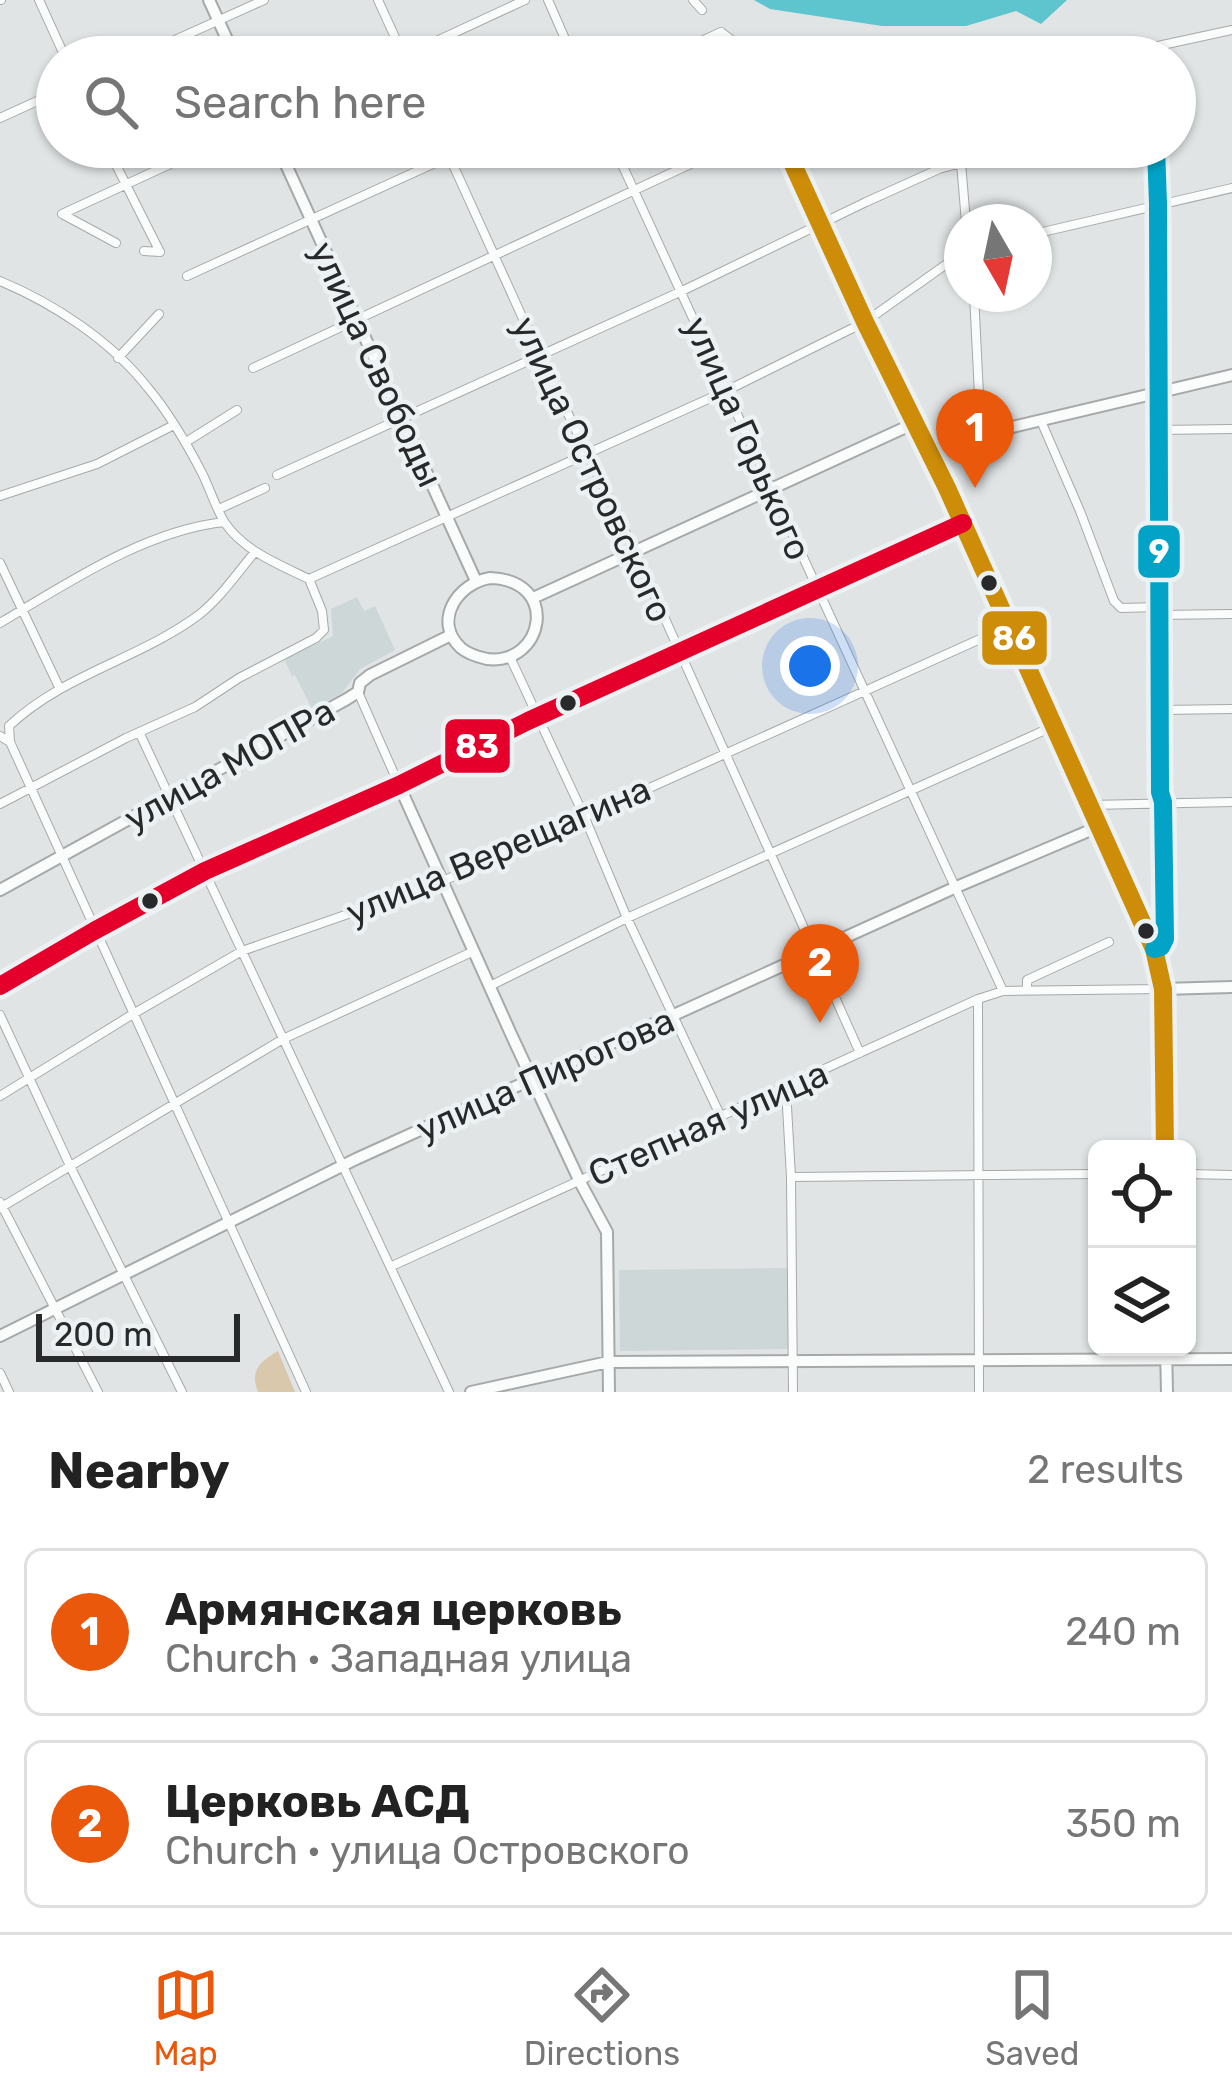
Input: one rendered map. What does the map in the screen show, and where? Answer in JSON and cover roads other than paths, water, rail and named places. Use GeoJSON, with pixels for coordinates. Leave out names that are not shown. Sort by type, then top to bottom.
{"type":"FeatureCollection","features":[{"type":"Feature","properties":{"kind":"street"},"geometry":{"type":"LineString","coordinates":[[39,0],[55,36]]}},
{"type":"Feature","properties":{"kind":"street"},"geometry":{"type":"LineString","coordinates":[[208,0],[225,36]]}},
{"type":"Feature","properties":{"kind":"street"},"geometry":{"type":"LineString","coordinates":[[186,36],[264,0]]}},
{"type":"Feature","properties":{"kind":"street"},"geometry":{"type":"LineString","coordinates":[[378,0],[394,36]]}},
{"type":"Feature","properties":{"kind":"street"},"geometry":{"type":"LineString","coordinates":[[448,36],[525,0]]}},
{"type":"Feature","properties":{"kind":"street"},"geometry":{"type":"LineString","coordinates":[[548,0],[564,36]]}},
{"type":"Feature","properties":{"kind":"street"},"geometry":{"type":"LineString","coordinates":[[693,0],[702,10]]}},
{"type":"Feature","properties":{"kind":"street"},"geometry":{"type":"LineString","coordinates":[[1196,40],[1232,30]]}},
{"type":"Feature","properties":{"kind":"street"},"geometry":{"type":"LineString","coordinates":[[0,118],[36,102]]}},
{"type":"Feature","properties":{"kind":"street"},"geometry":{"type":"LineString","coordinates":[[117,168],[160,252],[144,251]]}},
{"type":"Feature","properties":{"kind":"street"},"geometry":{"type":"LineString","coordinates":[[116,243],[62,214],[162,168]]}},
{"type":"Feature","properties":{"kind":"street","name":"улица Свободы"},"geometry":{"type":"LineString","coordinates":[[287,168],[476,580]]}},
{"type":"Feature","properties":{"kind":"street"},"geometry":{"type":"LineString","coordinates":[[187,277],[415,168]]}},
{"type":"Feature","properties":{"kind":"street","name":"улица Островского"},"geometry":{"type":"LineString","coordinates":[[454,168],[860,1053]]}},
{"type":"Feature","properties":{"kind":"street","name":"улица Горького"},"geometry":{"type":"LineString","coordinates":[[624,168],[1003,991]]}},
{"type":"Feature","properties":{"kind":"street"},"geometry":{"type":"LineString","coordinates":[[253,368],[682,168]]}},
{"type":"Feature","properties":{"kind":"street"},"geometry":{"type":"LineString","coordinates":[[795,168],[963,523],[1154,950],[1163,989],[1166,1140]]}},
{"type":"Feature","properties":{"kind":"street"},"geometry":{"type":"LineString","coordinates":[[277,475],[943,168]]}},
{"type":"Feature","properties":{"kind":"street"},"geometry":{"type":"LineString","coordinates":[[961,168],[964,204]]}},
{"type":"Feature","properties":{"kind":"street"},"geometry":{"type":"LineString","coordinates":[[1154,950],[1165,939],[1157,168]]}},
{"type":"Feature","properties":{"kind":"street"},"geometry":{"type":"LineString","coordinates":[[1052,231],[1232,188]]}},
{"type":"Feature","properties":{"kind":"street"},"geometry":{"type":"LineString","coordinates":[[309,579],[726,391],[866,322],[944,267]]}},
{"type":"Feature","properties":{"kind":"street"},"geometry":{"type":"LineString","coordinates":[[0,281],[31,294],[86,330],[148,388],[186,442],[224,522],[255,552],[309,579],[325,621],[316,638],[0,804]]}},
{"type":"Feature","properties":{"kind":"street"},"geometry":{"type":"LineString","coordinates":[[975,312],[981,435]]}},
{"type":"Feature","properties":{"kind":"street"},"geometry":{"type":"LineString","coordinates":[[118,358],[159,314]]}},
{"type":"Feature","properties":{"kind":"street"},"geometry":{"type":"LineString","coordinates":[[928,447],[1232,375]]}},
{"type":"Feature","properties":{"kind":"street"},"geometry":{"type":"LineString","coordinates":[[186,442],[237,410]]}},
{"type":"Feature","properties":{"kind":"street"},"geometry":{"type":"LineString","coordinates":[[1041,421],[1115,604],[1232,614]]}},
{"type":"Feature","properties":{"kind":"street"},"geometry":{"type":"LineString","coordinates":[[533,598],[915,423]]}},
{"type":"Feature","properties":{"kind":"street"},"geometry":{"type":"LineString","coordinates":[[0,496],[97,464],[174,425]]}},
{"type":"Feature","properties":{"kind":"street"},"geometry":{"type":"LineString","coordinates":[[1159,430],[1232,429]]}},
{"type":"Feature","properties":{"kind":"street"},"geometry":{"type":"LineString","coordinates":[[219,508],[265,488]]}},
{"type":"Feature","properties":{"kind":"street"},"geometry":{"type":"LineString","coordinates":[[0,623],[158,538],[224,522]]}},
{"type":"Feature","properties":{"kind":"street"},"geometry":{"type":"LineString","coordinates":[[0,986],[205,871],[963,523]]}},
{"type":"Feature","properties":{"kind":"street"},"geometry":{"type":"LineString","coordinates":[[255,552],[200,613],[174,631],[59,687],[9,726],[10,742],[94,931],[306,1392]]}},
{"type":"Feature","properties":{"kind":"street"},"geometry":{"type":"LineString","coordinates":[[0,563],[59,687]]}},
{"type":"Feature","properties":{"kind":"street"},"geometry":{"type":"LineString","coordinates":[[476,580],[515,582],[533,598],[536,629],[527,644],[510,657],[479,657],[459,646],[452,634],[453,604],[476,580]]}},
{"type":"Feature","properties":{"kind":"street","name":"улица Верещагина"},"geometry":{"type":"LineString","coordinates":[[0,1096],[242,951],[443,881],[1009,626]]}},
{"type":"Feature","properties":{"kind":"street","name":"улица МОПРа"},"geometry":{"type":"LineString","coordinates":[[0,890],[358,692],[370,675],[452,634]]}},
{"type":"Feature","properties":{"kind":"street"},"geometry":{"type":"LineString","coordinates":[[510,657],[722,1117]]}},
{"type":"Feature","properties":{"kind":"street"},"geometry":{"type":"LineString","coordinates":[[358,692],[607,1232],[609,1392]]}},
{"type":"Feature","properties":{"kind":"street"},"geometry":{"type":"LineString","coordinates":[[1161,710],[1232,709]]}},
{"type":"Feature","properties":{"kind":"street"},"geometry":{"type":"LineString","coordinates":[[490,986],[627,918],[1054,725]]}},
{"type":"Feature","properties":{"kind":"street"},"geometry":{"type":"LineString","coordinates":[[140,734],[449,1392]]}},
{"type":"Feature","properties":{"kind":"street"},"geometry":{"type":"LineString","coordinates":[[0,736],[10,742]]}},
{"type":"Feature","properties":{"kind":"street"},"geometry":{"type":"LineString","coordinates":[[1088,805],[1232,802]]}},
{"type":"Feature","properties":{"kind":"street","name":"улица Пирогова"},"geometry":{"type":"LineString","coordinates":[[0,1336],[344,1165],[1098,827]]}},
{"type":"Feature","properties":{"kind":"street"},"geometry":{"type":"LineString","coordinates":[[1027,991],[1028,980],[1109,942]]}},
{"type":"Feature","properties":{"kind":"street"},"geometry":{"type":"LineString","coordinates":[[98,1392],[1,1206],[284,1039],[474,951]]}},
{"type":"Feature","properties":{"kind":"street","name":"Степная улица"},"geometry":{"type":"LineString","coordinates":[[392,1266],[978,999],[1003,991],[1232,987]]}},
{"type":"Feature","properties":{"kind":"street"},"geometry":{"type":"LineString","coordinates":[[978,999],[979,1392]]}},
{"type":"Feature","properties":{"kind":"street"},"geometry":{"type":"LineString","coordinates":[[0,1015],[182,1392]]}},
{"type":"Feature","properties":{"kind":"street"},"geometry":{"type":"LineString","coordinates":[[786,1089],[793,1392]]}},
{"type":"Feature","properties":{"kind":"street"},"geometry":{"type":"LineString","coordinates":[[791,1177],[1088,1174]]}},
{"type":"Feature","properties":{"kind":"street"},"geometry":{"type":"LineString","coordinates":[[1196,1174],[1232,1175]]}},
{"type":"Feature","properties":{"kind":"street"},"geometry":{"type":"LineString","coordinates":[[471,1392],[608,1362],[1088,1356]]}},
{"type":"Feature","properties":{"kind":"street"},"geometry":{"type":"LineString","coordinates":[[1166,1356],[1167,1392]]}},
{"type":"Feature","properties":{"kind":"street"},"geometry":{"type":"LineString","coordinates":[[1196,1356],[1232,1359]]}},
{"type":"Feature","properties":{"kind":"street"},"geometry":{"type":"LineString","coordinates":[[0,1373],[9,1392]]}},
{"type":"Feature","properties":{"kind":"water"},"geometry":{"type":"Polygon","coordinates":[[[754,0],[1067,0],[1041,24],[1016,11],[966,26],[882,26],[770,9],[754,0]]]}},
{"type":"Feature","properties":{"kind":"place","name":"Армянская церковь"},"geometry":{"type":"Point","coordinates":[975,488]}},
{"type":"Feature","properties":{"kind":"place","name":"Церковь АСД"},"geometry":{"type":"Point","coordinates":[820,1023]}}]}
